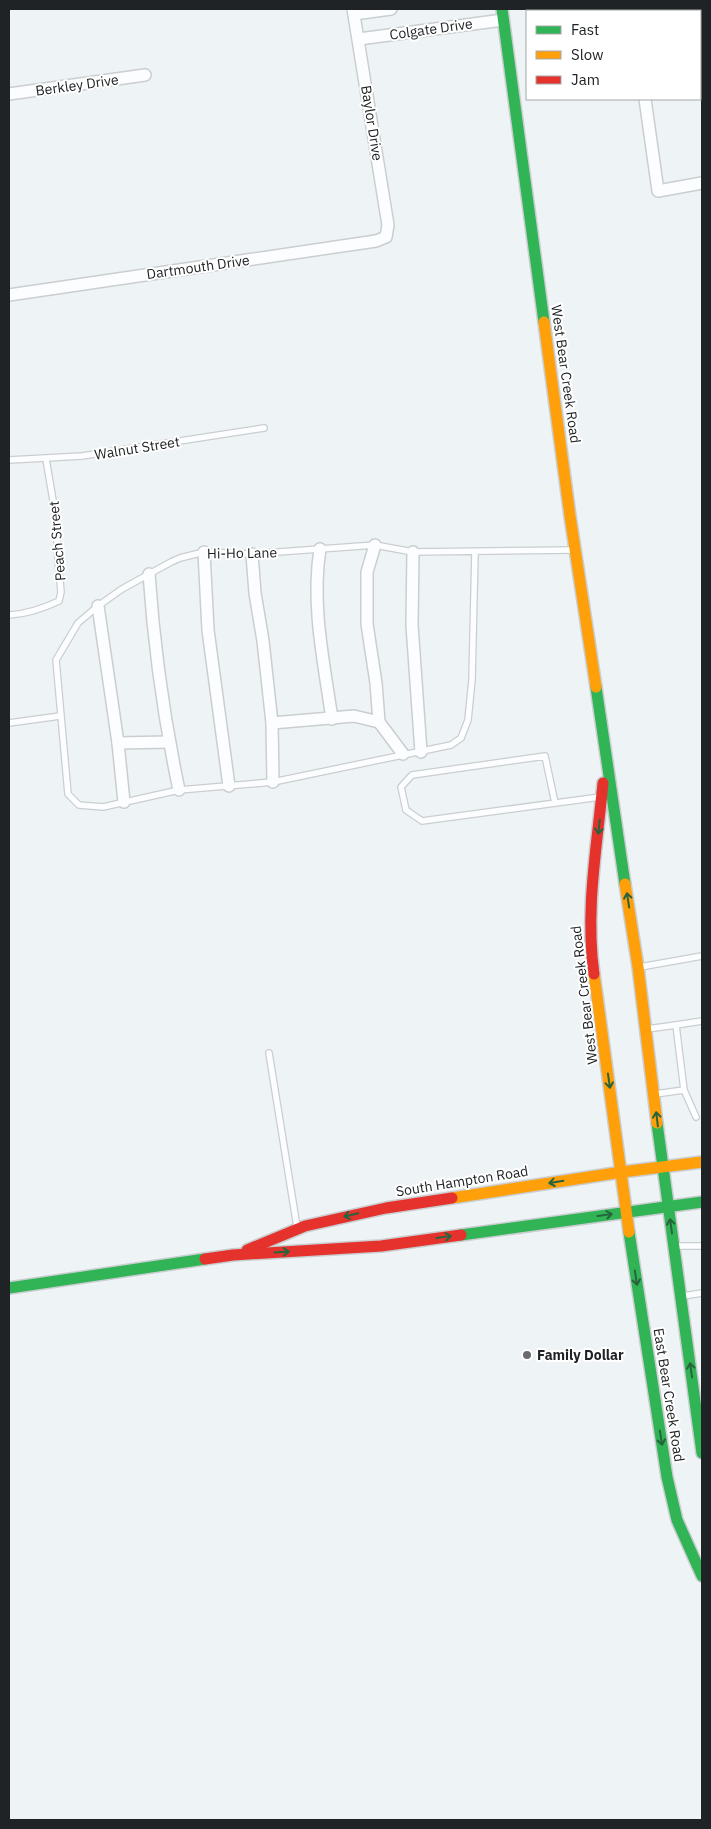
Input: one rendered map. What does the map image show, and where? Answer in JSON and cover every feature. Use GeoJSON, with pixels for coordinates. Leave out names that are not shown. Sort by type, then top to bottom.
{"type":"FeatureCollection","features":[{"type":"Feature","properties":{"kind":"main road","name":"West Bear Creek Road"},"geometry":{"type":"LineString","coordinates":[[502,14],[576,550],[638,967],[663,1168]]}},
{"type":"Feature","properties":{"kind":"main road","name":"West Bear Creek Road"},"geometry":{"type":"LineString","coordinates":[[604,743],[602,796],[590,916],[591,954],[626,1212]]}},
{"type":"Feature","properties":{"kind":"main road","name":"South Hampton Road"},"geometry":{"type":"LineString","coordinates":[[234,1255],[305,1226],[386,1208],[622,1172],[702,1162]]}},
{"type":"Feature","properties":{"kind":"main road","name":"East Bear Creek Road"},"geometry":{"type":"LineString","coordinates":[[663,1168],[702,1453]]}},
{"type":"Feature","properties":{"kind":"main road","name":"South Hampton Road"},"geometry":{"type":"LineString","coordinates":[[9,1288],[234,1255],[381,1246],[702,1202]]}},
{"type":"Feature","properties":{"kind":"main road","name":"East Bear Creek Road"},"geometry":{"type":"LineString","coordinates":[[626,1212],[667,1477],[677,1520],[702,1576]]}},
{"type":"Feature","properties":{"kind":"street","name":"Colgate Drive"},"geometry":{"type":"LineString","coordinates":[[353,11],[391,9]]}},
{"type":"Feature","properties":{"kind":"street","name":"Baylor Drive"},"geometry":{"type":"LineString","coordinates":[[353,11],[359,38],[388,225],[386,237]]}},
{"type":"Feature","properties":{"kind":"street","name":"Colgate Drive"},"geometry":{"type":"LineString","coordinates":[[359,38],[502,14]]}},
{"type":"Feature","properties":{"kind":"street","name":"Berkley Drive"},"geometry":{"type":"LineString","coordinates":[[9,94],[145,75]]}},
{"type":"Feature","properties":{"kind":"street"},"geometry":{"type":"LineString","coordinates":[[645,100],[658,191],[702,184]]}},
{"type":"Feature","properties":{"kind":"street","name":"Dartmouth Drive"},"geometry":{"type":"LineString","coordinates":[[9,295],[366,243],[386,237]]}},
{"type":"Feature","properties":{"kind":"street"},"geometry":{"type":"LineString","coordinates":[[375,545],[367,572],[367,624],[376,683],[379,722],[402,754]]}},
{"type":"Feature","properties":{"kind":"street"},"geometry":{"type":"LineString","coordinates":[[320,549],[316,573],[318,616],[332,718]]}},
{"type":"Feature","properties":{"kind":"street"},"geometry":{"type":"LineString","coordinates":[[204,552],[208,630],[229,786]]}},
{"type":"Feature","properties":{"kind":"street"},"geometry":{"type":"LineString","coordinates":[[413,552],[412,625],[421,752]]}},
{"type":"Feature","properties":{"kind":"street"},"geometry":{"type":"LineString","coordinates":[[252,554],[255,593],[263,641],[272,723],[273,782]]}},
{"type":"Feature","properties":{"kind":"street"},"geometry":{"type":"LineString","coordinates":[[149,574],[153,627],[169,742],[179,790]]}},
{"type":"Feature","properties":{"kind":"street"},"geometry":{"type":"LineString","coordinates":[[98,606],[118,743],[124,802]]}},
{"type":"Feature","properties":{"kind":"street"},"geometry":{"type":"LineString","coordinates":[[272,723],[354,716],[379,722]]}},
{"type":"Feature","properties":{"kind":"street"},"geometry":{"type":"LineString","coordinates":[[118,743],[169,742]]}},
{"type":"Feature","properties":{"kind":"lane","name":"Walnut Street"},"geometry":{"type":"LineString","coordinates":[[9,460],[92,455],[264,428]]}},
{"type":"Feature","properties":{"kind":"lane","name":"Peach Street"},"geometry":{"type":"LineString","coordinates":[[9,615],[26,614],[44,608],[59,601],[62,592],[56,518],[46,459]]}},
{"type":"Feature","properties":{"kind":"lane","name":"Hi-Ho Lane"},"geometry":{"type":"LineString","coordinates":[[124,802],[103,807],[79,806],[68,794],[56,660],[78,623],[122,589],[180,558],[204,552],[252,554],[375,545],[413,552],[576,550]]}},
{"type":"Feature","properties":{"kind":"lane"},"geometry":{"type":"LineString","coordinates":[[124,802],[179,790],[273,782],[451,745],[461,738],[468,720],[472,680],[475,552]]}},
{"type":"Feature","properties":{"kind":"lane"},"geometry":{"type":"LineString","coordinates":[[9,723],[60,716]]}},
{"type":"Feature","properties":{"kind":"lane"},"geometry":{"type":"LineString","coordinates":[[555,803],[545,756],[412,775],[401,787],[406,810],[422,822],[555,803],[602,796]]}},
{"type":"Feature","properties":{"kind":"lane"},"geometry":{"type":"LineString","coordinates":[[638,967],[702,956]]}},
{"type":"Feature","properties":{"kind":"lane"},"geometry":{"type":"LineString","coordinates":[[646,1029],[702,1021]]}},
{"type":"Feature","properties":{"kind":"lane"},"geometry":{"type":"LineString","coordinates":[[676,1025],[684,1090],[696,1116]]}},
{"type":"Feature","properties":{"kind":"lane"},"geometry":{"type":"LineString","coordinates":[[269,1054],[298,1229]]}},
{"type":"Feature","properties":{"kind":"lane"},"geometry":{"type":"LineString","coordinates":[[654,1094],[684,1090]]}},
{"type":"Feature","properties":{"kind":"lane"},"geometry":{"type":"LineString","coordinates":[[674,1246],[702,1246]]}},
{"type":"Feature","properties":{"kind":"lane"},"geometry":{"type":"LineString","coordinates":[[680,1296],[702,1293]]}},
{"type":"Feature","properties":{"kind":"traffic: fast"},"geometry":{"type":"LineString","coordinates":[[502,9],[544,322]]}},
{"type":"Feature","properties":{"kind":"traffic: fast"},"geometry":{"type":"LineString","coordinates":[[596,687],[625,884]]}},
{"type":"Feature","properties":{"kind":"traffic: fast"},"geometry":{"type":"LineString","coordinates":[[657,1123],[702,1453]]}},
{"type":"Feature","properties":{"kind":"traffic: fast"},"geometry":{"type":"LineString","coordinates":[[461,1235],[702,1202]]}},
{"type":"Feature","properties":{"kind":"traffic: fast"},"geometry":{"type":"LineString","coordinates":[[629,1232],[667,1477],[677,1520],[702,1576]]}},
{"type":"Feature","properties":{"kind":"traffic: fast"},"geometry":{"type":"LineString","coordinates":[[9,1288],[205,1259]]}},
{"type":"Feature","properties":{"kind":"traffic: slow"},"geometry":{"type":"LineString","coordinates":[[544,322],[570,516],[596,687]]}},
{"type":"Feature","properties":{"kind":"traffic: slow"},"geometry":{"type":"LineString","coordinates":[[625,884],[638,967],[657,1123]]}},
{"type":"Feature","properties":{"kind":"traffic: slow"},"geometry":{"type":"LineString","coordinates":[[594,974],[629,1232]]}},
{"type":"Feature","properties":{"kind":"traffic: slow"},"geometry":{"type":"LineString","coordinates":[[452,1198],[622,1172],[702,1162]]}},
{"type":"Feature","properties":{"kind":"traffic: jam"},"geometry":{"type":"LineString","coordinates":[[594,974],[591,902],[603,783]]}},
{"type":"Feature","properties":{"kind":"traffic: jam"},"geometry":{"type":"LineString","coordinates":[[247,1250],[305,1226],[386,1208],[452,1198]]}},
{"type":"Feature","properties":{"kind":"traffic: jam"},"geometry":{"type":"LineString","coordinates":[[205,1259],[233,1255],[381,1246],[461,1235]]}},
{"type":"Feature","properties":{"kind":"place","name":"Family Dollar"},"geometry":{"type":"Point","coordinates":[527,1355]}}]}
